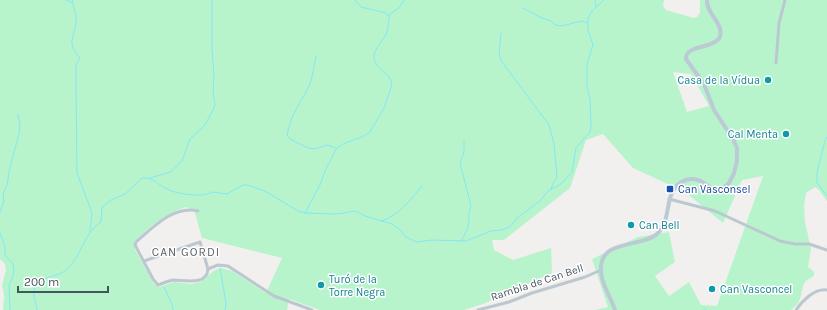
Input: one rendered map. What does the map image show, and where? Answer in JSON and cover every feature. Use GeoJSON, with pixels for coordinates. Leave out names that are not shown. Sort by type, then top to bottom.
{"type":"FeatureCollection","features":[{"type":"Feature","properties":{"kind":"main road"},"geometry":{"type":"LineString","coordinates":[[615,310],[602,280],[601,270],[603,259],[611,250],[649,239],[659,233],[664,223],[671,193],[676,186],[689,180],[700,180],[716,190],[724,189],[731,181],[737,165],[736,145],[714,110],[704,84],[686,59],[686,55],[689,50],[713,44],[720,37],[720,30],[709,9],[707,0]]}},
{"type":"Feature","properties":{"kind":"street"},"geometry":{"type":"LineString","coordinates":[[776,63],[779,23],[784,0]]}},
{"type":"Feature","properties":{"kind":"street"},"geometry":{"type":"LineString","coordinates":[[669,199],[715,211],[780,241],[795,244],[809,244],[827,250]]}},
{"type":"Feature","properties":{"kind":"street"},"geometry":{"type":"LineString","coordinates":[[144,261],[200,242],[208,269],[207,273],[199,280],[193,282],[172,280],[158,285],[153,279],[135,245],[137,240],[169,216],[186,210],[198,211]]}},
{"type":"Feature","properties":{"kind":"street"},"geometry":{"type":"LineString","coordinates":[[208,269],[218,265],[228,266],[274,296],[312,310]]}},
{"type":"Feature","properties":{"kind":"street","name":"Rambla de Can Bell"},"geometry":{"type":"LineString","coordinates":[[478,310],[509,302],[532,293],[585,277],[601,270]]}},
{"type":"Feature","properties":{"kind":"street"},"geometry":{"type":"LineString","coordinates":[[796,310],[812,294],[822,289],[827,290]]}},
{"type":"Feature","properties":{"kind":"green space"},"geometry":{"type":"Polygon","coordinates":[[[0,0],[664,0],[663,6],[666,10],[694,18],[700,13],[700,0],[827,0],[827,201],[815,187],[806,193],[804,205],[805,222],[811,249],[808,267],[814,272],[814,276],[805,282],[798,303],[791,310],[595,310],[608,307],[592,259],[638,237],[669,232],[675,262],[655,276],[669,296],[689,282],[701,305],[717,306],[763,176],[742,180],[723,223],[685,192],[633,168],[603,134],[586,140],[570,188],[504,240],[492,240],[494,250],[513,260],[551,248],[552,273],[483,304],[464,310],[320,310],[289,299],[287,310],[3,310],[4,296],[2,285],[6,270],[5,264],[0,259],[0,0]],[[673,72],[687,112],[709,106],[691,74],[673,72]],[[186,207],[171,213],[158,221],[134,242],[134,248],[154,284],[159,287],[174,282],[192,284],[200,282],[215,270],[221,268],[232,271],[266,293],[282,258],[202,238],[194,210],[186,207]]]}},
{"type":"Feature","properties":{"kind":"waterway"},"geometry":{"type":"LineString","coordinates":[[66,0],[72,3]]}},
{"type":"Feature","properties":{"kind":"waterway"},"geometry":{"type":"LineString","coordinates":[[72,0],[76,19],[72,44],[80,58],[76,65],[77,173],[92,213],[90,231]]}},
{"type":"Feature","properties":{"kind":"waterway"},"geometry":{"type":"LineString","coordinates":[[150,178],[171,172],[182,161],[190,139],[205,125],[214,108],[212,0]]}},
{"type":"Feature","properties":{"kind":"waterway"},"geometry":{"type":"LineString","coordinates":[[355,0],[361,7],[386,13],[388,16]]}},
{"type":"Feature","properties":{"kind":"waterway"},"geometry":{"type":"LineString","coordinates":[[305,213],[320,185],[336,149],[343,144],[364,136],[370,132],[384,108],[392,85],[390,78],[377,65],[374,56],[387,32],[390,14],[399,8],[404,0]]}},
{"type":"Feature","properties":{"kind":"waterway"},"geometry":{"type":"LineString","coordinates":[[595,0],[596,7]]}},
{"type":"Feature","properties":{"kind":"waterway"},"geometry":{"type":"LineString","coordinates":[[37,310],[34,292],[39,282],[63,272],[72,264],[95,226],[101,222],[102,207],[111,200],[125,194],[142,178],[153,180],[165,188],[173,191],[191,195],[203,195],[212,192],[227,194],[243,185],[247,185],[265,191],[298,211],[305,213],[334,214],[353,211],[358,212],[365,216],[392,224],[406,237],[417,242],[432,240],[466,241],[491,231],[502,230],[510,227],[517,218],[540,201],[548,191],[561,184],[572,172],[576,148],[590,132],[590,99],[587,87],[587,64],[593,45],[588,30],[588,18],[592,11],[604,0]]}},
{"type":"Feature","properties":{"kind":"waterway"},"geometry":{"type":"LineString","coordinates":[[523,8],[551,21],[556,25],[561,26],[582,21],[587,23]]}},
{"type":"Feature","properties":{"kind":"waterway"},"geometry":{"type":"LineString","coordinates":[[501,33],[499,54],[502,62],[549,125],[554,144],[557,177],[551,189]]}},
{"type":"Feature","properties":{"kind":"waterway"},"geometry":{"type":"LineString","coordinates":[[316,56],[310,84],[294,114],[287,135],[290,139],[308,148],[314,149],[328,145],[336,148]]}},
{"type":"Feature","properties":{"kind":"waterway"},"geometry":{"type":"LineString","coordinates":[[0,212],[4,201],[3,194],[7,185],[10,167],[19,134],[20,124],[18,115]]}},
{"type":"Feature","properties":{"kind":"waterway"},"geometry":{"type":"LineString","coordinates":[[827,137],[817,172],[817,183],[827,196]]}},
{"type":"Feature","properties":{"kind":"waterway"},"geometry":{"type":"LineString","coordinates":[[461,241],[468,228],[471,206],[460,163],[464,152],[464,140]]}},
{"type":"Feature","properties":{"kind":"waterway"},"geometry":{"type":"LineString","coordinates":[[381,221],[399,211],[422,186]]}},
{"type":"Feature","properties":{"kind":"waterway"},"geometry":{"type":"LineString","coordinates":[[0,233],[5,246],[5,255],[13,264],[14,271],[9,285],[10,310]]}},
{"type":"Feature","properties":{"kind":"waterway"},"geometry":{"type":"LineString","coordinates":[[220,268],[226,303],[225,310]]}},
{"type":"Feature","properties":{"kind":"waterway"},"geometry":{"type":"LineString","coordinates":[[164,287],[172,304],[173,310]]}},
{"type":"Feature","properties":{"kind":"place","name":"Casa de la Vídua"},"geometry":{"type":"Point","coordinates":[768,80]}},
{"type":"Feature","properties":{"kind":"place","name":"Cal Menta"},"geometry":{"type":"Point","coordinates":[786,134]}},
{"type":"Feature","properties":{"kind":"place","name":"Can Vasconsel"},"geometry":{"type":"Point","coordinates":[670,189]}},
{"type":"Feature","properties":{"kind":"place","name":"Can Bell"},"geometry":{"type":"Point","coordinates":[631,225]}},
{"type":"Feature","properties":{"kind":"place","name":"Turó de la Torre Negra"},"geometry":{"type":"Point","coordinates":[321,285]}},
{"type":"Feature","properties":{"kind":"place","name":"Can Vasconcel"},"geometry":{"type":"Point","coordinates":[712,289]}},
{"type":"Feature","properties":{"kind":"district","name":"CAN GORDI"},"geometry":{"type":"Point","coordinates":[186,252]}}]}
